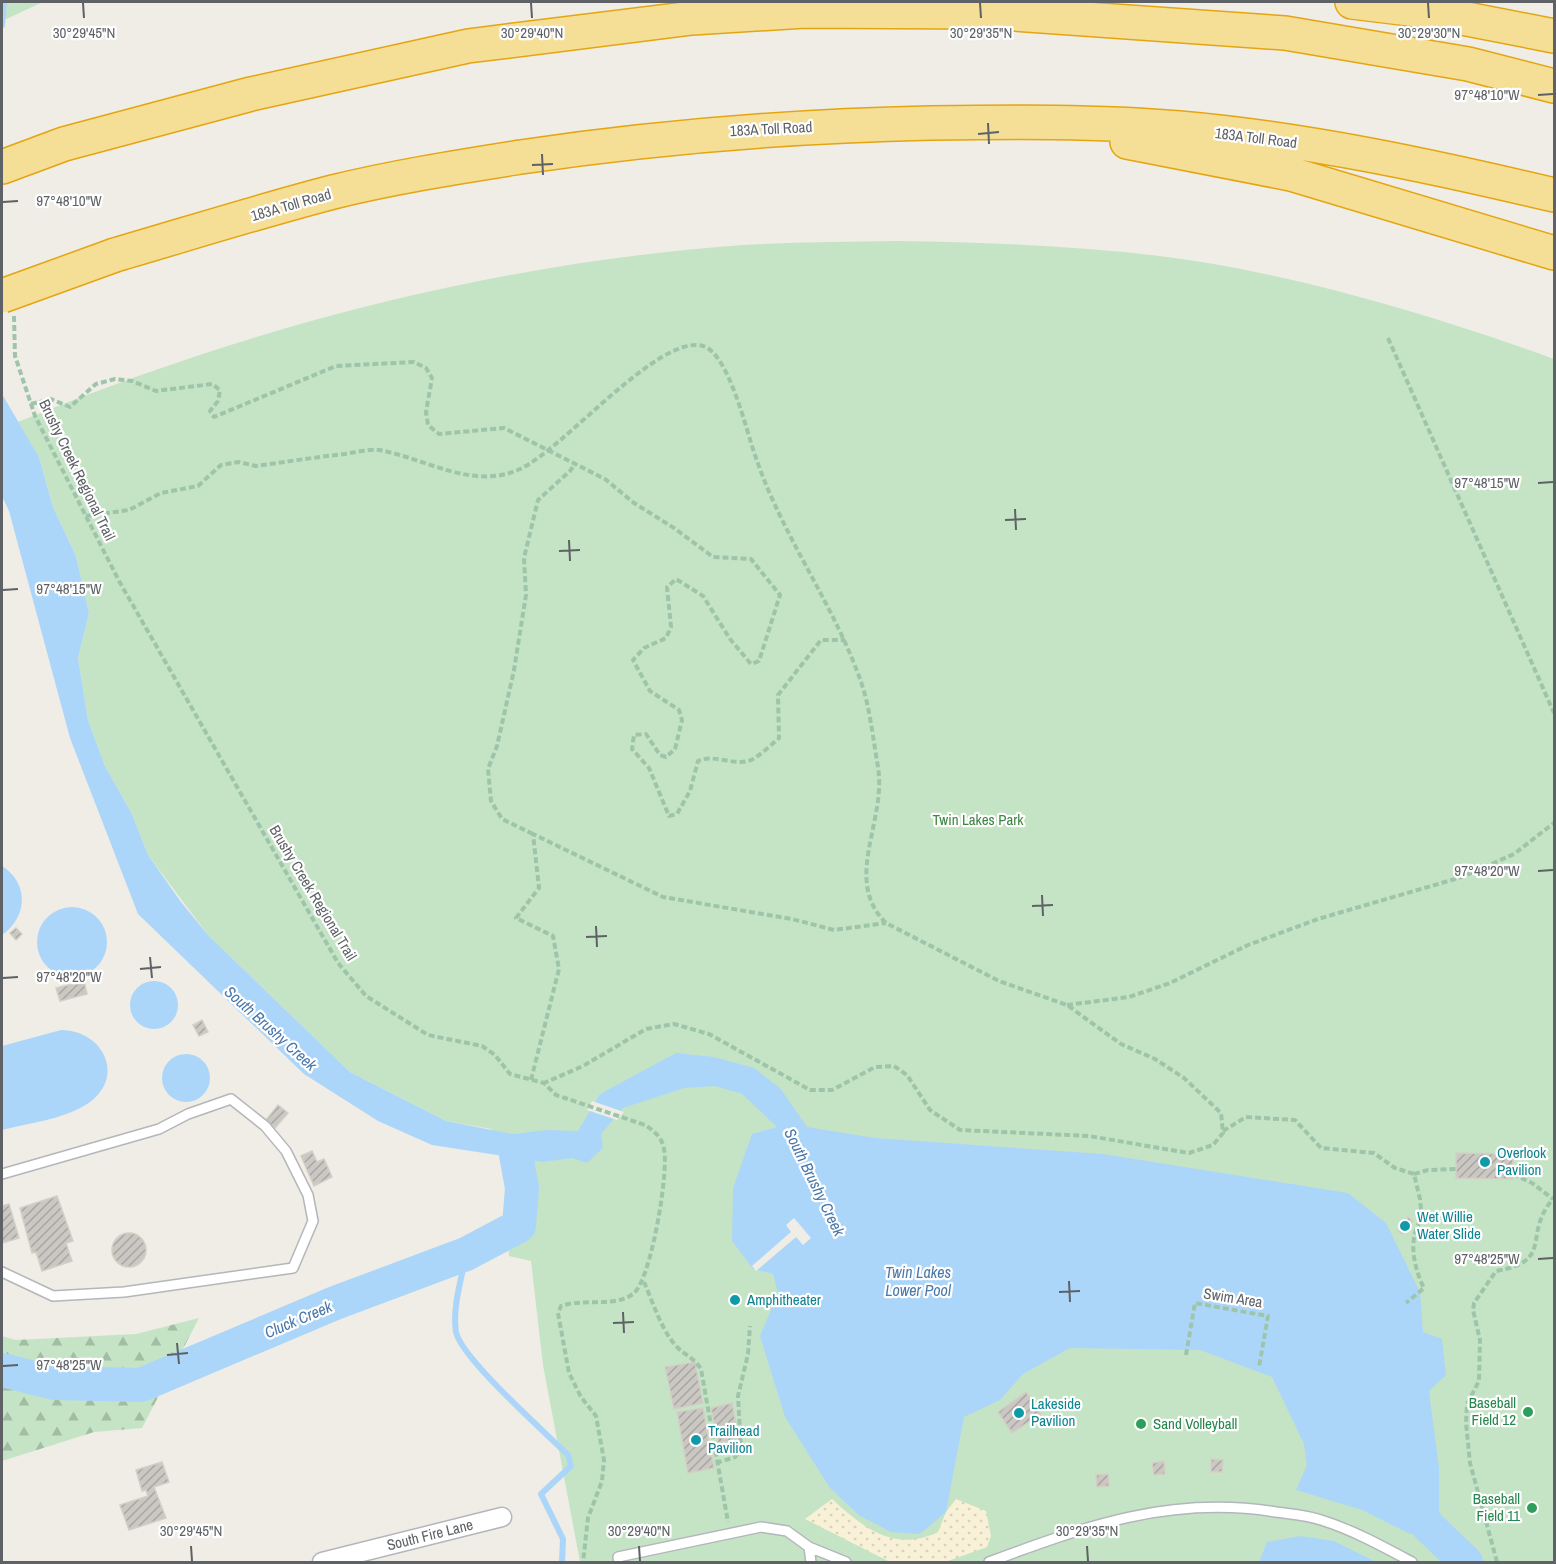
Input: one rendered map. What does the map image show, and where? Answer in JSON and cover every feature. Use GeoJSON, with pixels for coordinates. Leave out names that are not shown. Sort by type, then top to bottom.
{"type":"FeatureCollection","features":[{"type":"Feature","properties":{"kind":"highway"},"geometry":{"type":"LineString","coordinates":[[805,11],[850,2]]}},
{"type":"Feature","properties":{"kind":"highway"},"geometry":{"type":"LineString","coordinates":[[1352,2],[1426,11],[1554,36]]}},
{"type":"Feature","properties":{"kind":"highway"},"geometry":{"type":"LineString","coordinates":[[2,167],[64,144],[250,94],[468,46],[692,18],[805,11],[986,12],[1285,33],[1468,64],[1554,86]]}},
{"type":"Feature","properties":{"kind":"highway"},"geometry":{"type":"LineString","coordinates":[[1034,123],[1291,174],[1554,253]]}},
{"type":"Feature","properties":{"kind":"highway","name":"183A Toll Road"},"geometry":{"type":"LineString","coordinates":[[7,301],[115,255],[335,192],[474,164],[620,142],[715,133],[847,125],[1034,123],[1178,128],[1318,146],[1475,176],[1554,195]]}},
{"type":"Feature","properties":{"kind":"street","name":"South Fire Lane"},"geometry":{"type":"LineString","coordinates":[[322,1563],[502,1517]]}},
{"type":"Feature","properties":{"kind":"lane"},"geometry":{"type":"LineString","coordinates":[[2,1174],[129,1135],[159,1129],[188,1114],[231,1099],[265,1126],[286,1151],[308,1195],[313,1221],[293,1268],[266,1273],[124,1292],[53,1296],[2,1272]]}},
{"type":"Feature","properties":{"kind":"lane"},"geometry":{"type":"LineString","coordinates":[[989,1563],[1083,1527],[1178,1507],[1243,1506],[1318,1518],[1351,1530],[1412,1563]]}},
{"type":"Feature","properties":{"kind":"lane"},"geometry":{"type":"LineString","coordinates":[[619,1563],[618,1557],[761,1527],[787,1530],[809,1547],[846,1563]]}},
{"type":"Feature","properties":{"kind":"lane"},"geometry":{"type":"LineString","coordinates":[[809,1547],[811,1563]]}},
{"type":"Feature","properties":{"kind":"path","name":"Brushy Creek Regional Trail"},"geometry":{"type":"LineString","coordinates":[[7,301],[15,356],[31,404],[86,516],[125,592],[338,963],[366,996],[428,1035],[482,1046],[495,1055],[510,1074],[544,1083],[556,1095],[645,1125],[656,1133],[665,1150],[658,1223],[644,1282]]}},
{"type":"Feature","properties":{"kind":"path"},"geometry":{"type":"LineString","coordinates":[[1388,338],[1554,713]]}},
{"type":"Feature","properties":{"kind":"path"},"geometry":{"type":"LineString","coordinates":[[86,516],[129,510],[161,493],[198,486],[221,465],[238,462],[256,466],[376,450],[484,479],[520,470],[549,450],[642,369],[681,346],[702,345],[713,352],[725,368],[758,464],[786,531],[845,640],[861,683],[879,771],[878,806],[865,888],[874,911],[886,923],[999,981],[1066,1005],[1120,1044],[1155,1059],[1184,1078],[1221,1113],[1223,1131]]}},
{"type":"Feature","properties":{"kind":"path"},"geometry":{"type":"LineString","coordinates":[[31,404],[51,399],[70,407],[96,384],[115,379],[132,381],[156,391],[212,384],[220,390],[218,400],[210,411],[214,417],[336,366],[414,362],[426,368],[432,378],[426,412],[428,425],[440,434],[504,428],[605,479],[634,503],[674,528],[713,557],[752,559],[780,595],[759,661],[751,664],[730,639],[703,596],[676,579],[667,586],[671,627],[666,638],[645,648],[633,660],[650,691],[679,710],[682,720],[675,749],[666,757],[660,755],[646,734],[634,735],[632,749],[649,768],[669,816],[677,814],[690,791],[698,761],[708,757],[731,761],[751,760],[779,738],[778,695],[821,640],[845,640]]}},
{"type":"Feature","properties":{"kind":"path"},"geometry":{"type":"LineString","coordinates":[[576,463],[558,484],[538,500],[524,558],[526,595],[514,670],[497,746],[488,769],[491,801],[502,819],[663,897],[792,919],[834,930],[886,923]]}},
{"type":"Feature","properties":{"kind":"path"},"geometry":{"type":"LineString","coordinates":[[1066,1005],[1129,997],[1170,983],[1248,945],[1298,926],[1462,877],[1514,854],[1554,822]]}},
{"type":"Feature","properties":{"kind":"path"},"geometry":{"type":"LineString","coordinates":[[531,1080],[559,969],[553,936],[516,918],[539,888],[533,834]]}},
{"type":"Feature","properties":{"kind":"path"},"geometry":{"type":"LineString","coordinates":[[544,1083],[583,1066],[646,1029],[674,1024],[709,1034],[810,1090],[832,1090],[875,1067],[894,1066],[907,1075],[930,1110],[960,1130],[1089,1136],[1189,1153],[1213,1145],[1223,1131],[1246,1117],[1295,1120],[1321,1148],[1374,1153],[1395,1168],[1414,1174],[1428,1170],[1456,1169]]}},
{"type":"Feature","properties":{"kind":"path"},"geometry":{"type":"LineString","coordinates":[[1406,1303],[1424,1288],[1417,1275],[1414,1254],[1417,1224],[1422,1219],[1414,1174]]}},
{"type":"Feature","properties":{"kind":"path"},"geometry":{"type":"LineString","coordinates":[[1513,1174],[1532,1183],[1554,1198],[1542,1215],[1541,1248]]}},
{"type":"Feature","properties":{"kind":"path"},"geometry":{"type":"LineString","coordinates":[[1497,1563],[1470,1463],[1466,1423],[1467,1404],[1479,1381],[1480,1340],[1473,1303],[1496,1271],[1521,1268],[1534,1261],[1539,1254]]}},
{"type":"Feature","properties":{"kind":"path"},"geometry":{"type":"LineString","coordinates":[[583,1563],[588,1518],[602,1481],[604,1460],[596,1416],[581,1397],[569,1373],[558,1313],[561,1306],[569,1303],[619,1299],[633,1294],[644,1282],[668,1335],[678,1348],[696,1360],[701,1369],[730,1532]]}},
{"type":"Feature","properties":{"kind":"path","name":"Swim Area"},"geometry":{"type":"LineString","coordinates":[[1186,1355],[1195,1303],[1268,1316],[1259,1367]]}},
{"type":"Feature","properties":{"kind":"path"},"geometry":{"type":"LineString","coordinates":[[716,1463],[735,1457],[741,1449],[738,1396],[748,1354],[750,1326]]}},
{"type":"Feature","properties":{"kind":"green space"},"geometry":{"type":"Polygon","coordinates":[[[2,2],[43,2],[2,21],[2,2]]]}},
{"type":"Feature","properties":{"kind":"green space","name":"Twin Lakes Park"},"geometry":{"type":"Polygon","coordinates":[[[897,241],[1070,247],[1156,256],[1241,269],[1281,277],[1399,308],[1554,359],[1554,1562],[580,1562],[543,1365],[531,1261],[509,1256],[507,1155],[491,1129],[446,1121],[350,1072],[208,935],[148,855],[132,814],[105,766],[88,720],[78,658],[89,613],[76,556],[53,507],[39,457],[18,422],[194,357],[283,329],[465,284],[557,267],[650,254],[743,245],[897,241]]]}},
{"type":"Feature","properties":{"kind":"green space"},"geometry":{"type":"Polygon","coordinates":[[[199,1318],[142,1428],[94,1432],[2,1461],[2,1336],[16,1340],[136,1334],[199,1318]]]}},
{"type":"Feature","properties":{"kind":"sand"},"geometry":{"type":"Polygon","coordinates":[[[832,1499],[868,1528],[880,1534],[908,1540],[938,1532],[946,1512],[956,1499],[986,1511],[991,1536],[987,1547],[945,1562],[890,1562],[805,1519],[832,1499]]]}},
{"type":"Feature","properties":{"kind":"water","name":"Twin Lakes Lower Pool"},"geometry":{"type":"Polygon","coordinates":[[[2,394],[39,457],[53,507],[76,556],[89,613],[78,658],[88,720],[105,766],[132,814],[148,855],[208,935],[350,1072],[446,1121],[513,1134],[547,1130],[578,1131],[600,1094],[676,1053],[714,1057],[754,1068],[781,1089],[807,1127],[875,1138],[1103,1154],[1348,1193],[1386,1223],[1420,1292],[1423,1332],[1442,1339],[1446,1375],[1429,1391],[1439,1468],[1439,1519],[1453,1540],[1444,1545],[1431,1545],[1428,1536],[1410,1534],[1362,1510],[1296,1490],[1307,1465],[1304,1444],[1272,1377],[1200,1350],[1070,1348],[1023,1374],[1000,1400],[964,1417],[946,1512],[920,1534],[891,1532],[860,1516],[830,1488],[785,1417],[760,1336],[778,1293],[773,1274],[753,1269],[732,1241],[733,1188],[752,1134],[777,1127],[742,1094],[715,1086],[684,1088],[623,1108],[601,1134],[603,1148],[587,1163],[572,1158],[543,1162],[432,1145],[378,1121],[304,1074],[138,914],[70,738],[9,511],[2,496],[2,394]]]}},
{"type":"Feature","properties":{"kind":"water"},"geometry":{"type":"Polygon","coordinates":[[[2,866],[17,881],[22,900],[17,919],[2,935],[2,866]]]}},
{"type":"Feature","properties":{"kind":"water"},"geometry":{"type":"Polygon","coordinates":[[[72,907],[85,910],[97,917],[104,929],[107,942],[104,955],[97,967],[85,974],[72,977],[59,974],[47,967],[40,955],[37,942],[40,929],[47,917],[59,910],[72,907]]]}},
{"type":"Feature","properties":{"kind":"water"},"geometry":{"type":"Polygon","coordinates":[[[149,981],[159,981],[171,988],[178,1000],[178,1010],[171,1022],[159,1029],[149,1029],[134,1018],[130,1010],[130,1000],[141,985],[149,981]]]}},
{"type":"Feature","properties":{"kind":"water"},"geometry":{"type":"Polygon","coordinates":[[[61,1030],[88,1037],[98,1046],[107,1067],[106,1079],[101,1091],[90,1102],[70,1113],[2,1130],[2,1046],[61,1030]]]}},
{"type":"Feature","properties":{"kind":"water"},"geometry":{"type":"Polygon","coordinates":[[[186,1054],[203,1061],[210,1078],[203,1095],[186,1102],[169,1095],[162,1078],[169,1061],[186,1054]]]}},
{"type":"Feature","properties":{"kind":"water"},"geometry":{"type":"Polygon","coordinates":[[[1300,1536],[1334,1541],[1376,1562],[1259,1562],[1267,1542],[1300,1536]]]}},
{"type":"Feature","properties":{"kind":"pier"},"geometry":{"type":"Polygon","coordinates":[[[592,1101],[624,1112],[617,1120],[587,1110],[592,1101]]]}},
{"type":"Feature","properties":{"kind":"pier"},"geometry":{"type":"Polygon","coordinates":[[[794,1218],[811,1238],[803,1245],[796,1237],[756,1271],[752,1266],[791,1232],[786,1225],[794,1218]]]}},
{"type":"Feature","properties":{"kind":"building"},"geometry":{"type":"Polygon","coordinates":[[[16,928],[22,934],[16,940],[10,933],[16,928]]]}},
{"type":"Feature","properties":{"kind":"building"},"geometry":{"type":"Polygon","coordinates":[[[84,981],[87,994],[60,1001],[56,988],[84,981]]]}},
{"type":"Feature","properties":{"kind":"building"},"geometry":{"type":"Polygon","coordinates":[[[202,1020],[208,1032],[199,1036],[193,1025],[202,1020]]]}},
{"type":"Feature","properties":{"kind":"building"},"geometry":{"type":"Polygon","coordinates":[[[278,1105],[288,1113],[275,1128],[266,1120],[278,1105]]]}},
{"type":"Feature","properties":{"kind":"building"},"geometry":{"type":"Polygon","coordinates":[[[312,1151],[317,1162],[324,1159],[332,1177],[314,1186],[301,1156],[312,1151]]]}},
{"type":"Feature","properties":{"kind":"building","name":"Overlook Pavilion"},"geometry":{"type":"Polygon","coordinates":[[[1456,1153],[1513,1154],[1513,1179],[1456,1178],[1456,1153]]]}},
{"type":"Feature","properties":{"kind":"building"},"geometry":{"type":"Polygon","coordinates":[[[57,1196],[73,1241],[66,1243],[72,1261],[42,1271],[36,1252],[32,1253],[20,1208],[57,1196]]]}},
{"type":"Feature","properties":{"kind":"building"},"geometry":{"type":"Polygon","coordinates":[[[9,1204],[19,1238],[2,1243],[2,1206],[9,1204]]]}},
{"type":"Feature","properties":{"kind":"building","name":"Wet Willie Water Slide"},"geometry":{"type":"Polygon","coordinates":[[[1408,1217],[1413,1221],[1402,1234],[1398,1231],[1408,1217]]]}},
{"type":"Feature","properties":{"kind":"building"},"geometry":{"type":"Polygon","coordinates":[[[129,1233],[141,1238],[146,1250],[141,1262],[129,1267],[117,1262],[112,1250],[117,1238],[129,1233]]]}},
{"type":"Feature","properties":{"kind":"building"},"geometry":{"type":"Polygon","coordinates":[[[695,1362],[703,1403],[674,1409],[665,1367],[695,1362]]]}},
{"type":"Feature","properties":{"kind":"building","name":"Lakeside Pavilion"},"geometry":{"type":"Polygon","coordinates":[[[1026,1392],[1041,1414],[1012,1433],[998,1412],[1026,1392]]]}},
{"type":"Feature","properties":{"kind":"building"},"geometry":{"type":"Polygon","coordinates":[[[732,1403],[739,1439],[718,1443],[711,1408],[732,1403]]]}},
{"type":"Feature","properties":{"kind":"building","name":"Trailhead Pavilion"},"geometry":{"type":"Polygon","coordinates":[[[703,1408],[714,1468],[688,1473],[677,1412],[703,1408]]]}},
{"type":"Feature","properties":{"kind":"building"},"geometry":{"type":"Polygon","coordinates":[[[1211,1459],[1223,1460],[1222,1472],[1211,1472],[1211,1459]]]}},
{"type":"Feature","properties":{"kind":"building"},"geometry":{"type":"Polygon","coordinates":[[[1164,1461],[1165,1474],[1154,1475],[1152,1463],[1164,1461]]]}},
{"type":"Feature","properties":{"kind":"building"},"geometry":{"type":"Polygon","coordinates":[[[162,1462],[169,1482],[154,1487],[166,1518],[129,1530],[120,1505],[148,1496],[146,1490],[142,1491],[136,1470],[162,1462]]]}},
{"type":"Feature","properties":{"kind":"building"},"geometry":{"type":"Polygon","coordinates":[[[1108,1474],[1109,1486],[1097,1487],[1096,1475],[1108,1474]]]}},
{"type":"Feature","properties":{"kind":"waterway"},"geometry":{"type":"LineString","coordinates":[[2,25],[4,2]]}},
{"type":"Feature","properties":{"kind":"waterway","name":"Cluck Creek"},"geometry":{"type":"LineString","coordinates":[[2,1370],[54,1383],[141,1385],[335,1303],[466,1254],[519,1226],[522,1188],[516,1155]]}},
{"type":"Feature","properties":{"kind":"waterway"},"geometry":{"type":"LineString","coordinates":[[466,1254],[455,1313],[456,1332],[461,1344],[488,1377],[568,1455],[571,1466],[541,1494],[563,1539],[562,1562]]}},
{"type":"Feature","properties":{"kind":"waterway","name":"South Brushy Creek"},"geometry":{"type":"LineString","coordinates":[[1415,1508],[1428,1526],[1466,1562]]}},
{"type":"Feature","properties":{"kind":"place","name":"Overlook Pavilion"},"geometry":{"type":"Point","coordinates":[1485,1162]}},
{"type":"Feature","properties":{"kind":"place","name":"Wet Willie Water Slide"},"geometry":{"type":"Point","coordinates":[1405,1226]}},
{"type":"Feature","properties":{"kind":"place","name":"Amphitheater"},"geometry":{"type":"Point","coordinates":[735,1300]}},
{"type":"Feature","properties":{"kind":"place","name":"Baseball Field 12"},"geometry":{"type":"Point","coordinates":[1528,1412]}},
{"type":"Feature","properties":{"kind":"place","name":"Lakeside Pavilion"},"geometry":{"type":"Point","coordinates":[1019,1413]}},
{"type":"Feature","properties":{"kind":"place","name":"Sand Volleyball"},"geometry":{"type":"Point","coordinates":[1141,1424]}},
{"type":"Feature","properties":{"kind":"place","name":"Trailhead Pavilion"},"geometry":{"type":"Point","coordinates":[696,1440]}},
{"type":"Feature","properties":{"kind":"place","name":"Baseball Field 11"},"geometry":{"type":"Point","coordinates":[1532,1508]}}]}
